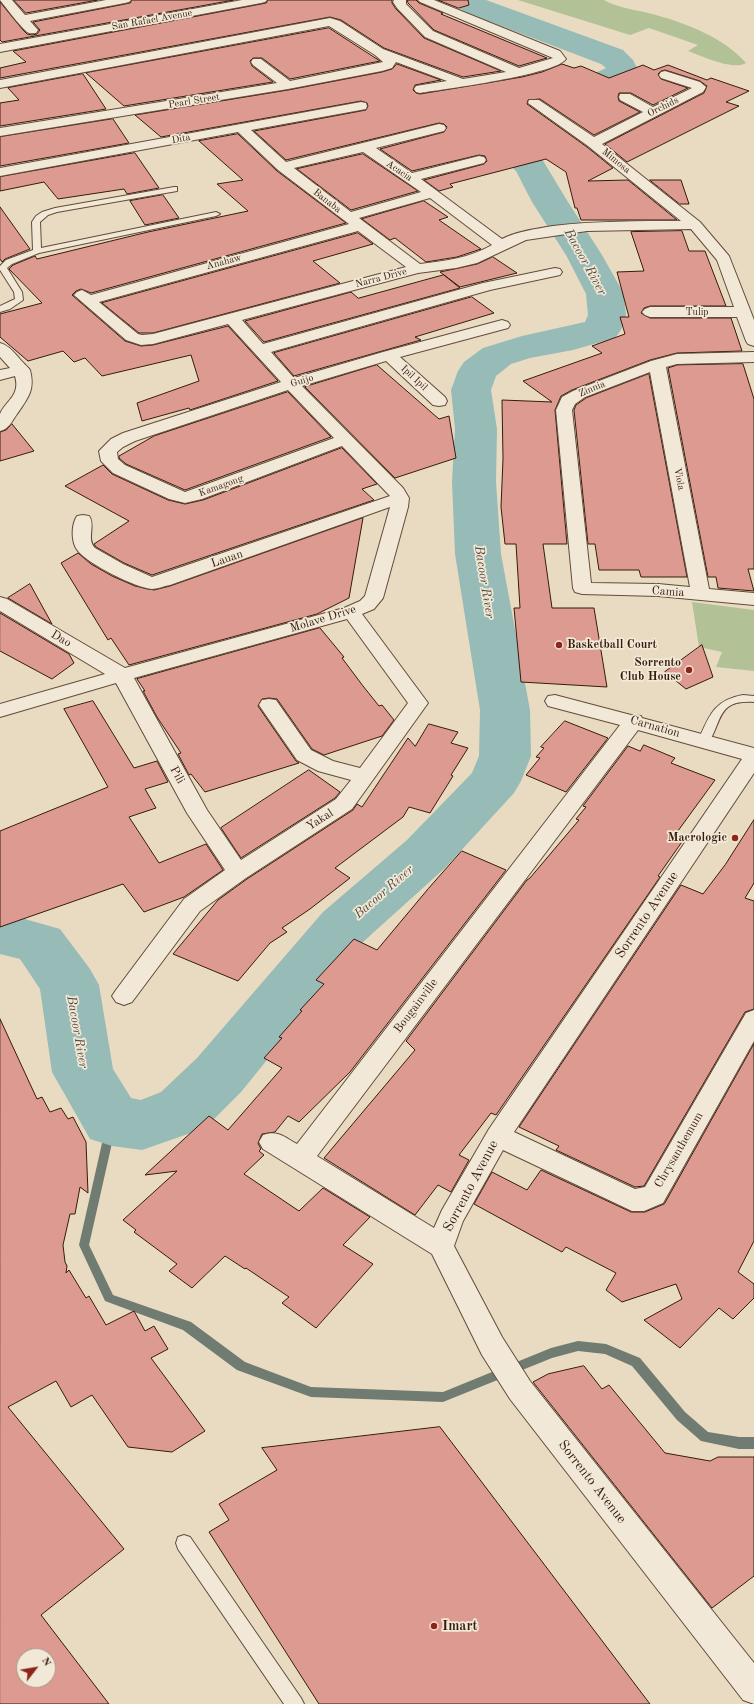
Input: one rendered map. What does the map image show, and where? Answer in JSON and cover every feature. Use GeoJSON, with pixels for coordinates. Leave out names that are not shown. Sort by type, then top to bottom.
{"type":"FeatureCollection","features":[{"type":"Feature","properties":{"kind":"street"},"geometry":{"type":"LineString","coordinates":[[6,0],[21,19],[42,40]]}},
{"type":"Feature","properties":{"kind":"street"},"geometry":{"type":"LineString","coordinates":[[21,19],[125,0]]}},
{"type":"Feature","properties":{"kind":"street","name":"San Rafael Avenue"},"geometry":{"type":"LineString","coordinates":[[0,48],[261,0]]}},
{"type":"Feature","properties":{"kind":"street"},"geometry":{"type":"LineString","coordinates":[[400,0],[399,2],[401,6],[429,34],[520,73]]}},
{"type":"Feature","properties":{"kind":"street"},"geometry":{"type":"LineString","coordinates":[[420,89],[520,73],[560,59],[556,54],[424,0]]}},
{"type":"Feature","properties":{"kind":"street"},"geometry":{"type":"LineString","coordinates":[[0,84],[323,22],[336,24],[379,52],[461,82]]}},
{"type":"Feature","properties":{"kind":"street","name":"Pearl Street"},"geometry":{"type":"LineString","coordinates":[[0,132],[288,85],[388,65],[390,62],[379,52]]}},
{"type":"Feature","properties":{"kind":"street"},"geometry":{"type":"LineString","coordinates":[[257,62],[288,85]]}},
{"type":"Feature","properties":{"kind":"street","name":"Orchids"},"geometry":{"type":"LineString","coordinates":[[592,143],[699,89],[700,87],[665,75]]}},
{"type":"Feature","properties":{"kind":"street"},"geometry":{"type":"LineString","coordinates":[[625,97],[652,112]]}},
{"type":"Feature","properties":{"kind":"street","name":"Mimosa"},"geometry":{"type":"LineString","coordinates":[[534,103],[592,143],[695,224]]}},
{"type":"Feature","properties":{"kind":"street","name":"Dita"},"geometry":{"type":"LineString","coordinates":[[0,172],[361,106]]}},
{"type":"Feature","properties":{"kind":"street","name":"Banaba"},"geometry":{"type":"LineString","coordinates":[[240,128],[283,167],[417,269]]}},
{"type":"Feature","properties":{"kind":"street"},"geometry":{"type":"LineString","coordinates":[[283,167],[439,128]]}},
{"type":"Feature","properties":{"kind":"street","name":"Acacia"},"geometry":{"type":"LineString","coordinates":[[365,147],[432,193],[500,245]]}},
{"type":"Feature","properties":{"kind":"street"},"geometry":{"type":"LineString","coordinates":[[410,178],[479,160]]}},
{"type":"Feature","properties":{"kind":"street"},"geometry":{"type":"LineString","coordinates":[[347,216],[432,193]]}},
{"type":"Feature","properties":{"kind":"street"},"geometry":{"type":"LineString","coordinates":[[695,224],[724,260],[746,308],[754,341]]}},
{"type":"Feature","properties":{"kind":"street","name":"Narra Drive"},"geometry":{"type":"LineString","coordinates":[[85,297],[132,337],[141,340],[153,339],[417,269],[445,266],[480,257],[500,245],[522,236],[586,227],[695,224]]}},
{"type":"Feature","properties":{"kind":"street","name":"Anahaw"},"geometry":{"type":"LineString","coordinates":[[85,297],[197,263],[360,226]]}},
{"type":"Feature","properties":{"kind":"street"},"geometry":{"type":"LineString","coordinates":[[260,350],[488,286],[555,272]]}},
{"type":"Feature","properties":{"kind":"street","name":"Tulip"},"geometry":{"type":"LineString","coordinates":[[650,312],[746,308]]}},
{"type":"Feature","properties":{"kind":"street"},"geometry":{"type":"LineString","coordinates":[[231,318],[291,384],[397,492],[400,498]]}},
{"type":"Feature","properties":{"kind":"street","name":"Guijo"},"geometry":{"type":"LineString","coordinates":[[108,451],[117,443],[129,437],[291,384],[389,355],[502,325]]}},
{"type":"Feature","properties":{"kind":"street"},"geometry":{"type":"LineString","coordinates":[[0,348],[22,370],[26,382],[24,392],[0,426]]}},
{"type":"Feature","properties":{"kind":"street","name":"Ipil Ipil"},"geometry":{"type":"LineString","coordinates":[[389,355],[439,401]]}},
{"type":"Feature","properties":{"kind":"street","name":"Zinnia"},"geometry":{"type":"LineString","coordinates":[[582,588],[564,410],[568,401],[579,394],[657,364],[676,359],[697,357],[754,357]]}},
{"type":"Feature","properties":{"kind":"street","name":"Viola"},"geometry":{"type":"LineString","coordinates":[[657,364],[701,594]]}},
{"type":"Feature","properties":{"kind":"street"},"geometry":{"type":"LineString","coordinates":[[0,375],[22,370]]}},
{"type":"Feature","properties":{"kind":"street","name":"Kamagong"},"geometry":{"type":"LineString","coordinates":[[108,451],[110,462],[119,469],[175,495],[185,498],[346,439]]}},
{"type":"Feature","properties":{"kind":"street","name":"Lauan"},"geometry":{"type":"LineString","coordinates":[[83,520],[82,543],[86,550],[93,556],[141,580],[152,583],[163,581],[400,498]]}},
{"type":"Feature","properties":{"kind":"street","name":"Molave Drive"},"geometry":{"type":"LineString","coordinates":[[0,711],[351,612],[366,605],[374,598],[400,498]]}},
{"type":"Feature","properties":{"kind":"street","name":"Camia"},"geometry":{"type":"LineString","coordinates":[[582,588],[658,590],[754,599]]}},
{"type":"Feature","properties":{"kind":"street","name":"Dao"},"geometry":{"type":"LineString","coordinates":[[0,603],[122,676]]}},
{"type":"Feature","properties":{"kind":"street","name":"Yakal"},"geometry":{"type":"LineString","coordinates":[[124,996],[192,905],[238,872],[344,804],[418,703],[351,612]]}},
{"type":"Feature","properties":{"kind":"street","name":"Pili"},"geometry":{"type":"LineString","coordinates":[[122,676],[198,813],[238,872]]}},
{"type":"Feature","properties":{"kind":"street","name":"Carnation"},"geometry":{"type":"LineString","coordinates":[[555,701],[634,721],[754,756]]}},
{"type":"Feature","properties":{"kind":"street"},"geometry":{"type":"LineString","coordinates":[[269,705],[304,755],[320,764],[365,776]]}},
{"type":"Feature","properties":{"kind":"street","name":"Bougainville"},"geometry":{"type":"LineString","coordinates":[[300,1159],[634,721]]}},
{"type":"Feature","properties":{"kind":"street","name":"Sorrento Avenue"},"geometry":{"type":"LineString","coordinates":[[754,756],[498,1136],[451,1218],[441,1246],[492,1346],[520,1390],[754,1689]]}},
{"type":"Feature","properties":{"kind":"street","name":"Chrysanthemum"},"geometry":{"type":"LineString","coordinates":[[498,1136],[632,1200],[644,1200],[654,1195],[754,1019]]}},
{"type":"Feature","properties":{"kind":"street"},"geometry":{"type":"LineString","coordinates":[[272,1142],[441,1246]]}},
{"type":"Feature","properties":{"kind":"lane"},"geometry":{"type":"LineString","coordinates":[[37,251],[38,245],[34,229],[36,220],[44,213],[174,189]]}},
{"type":"Feature","properties":{"kind":"lane"},"geometry":{"type":"LineString","coordinates":[[0,308],[7,307],[19,300],[18,292],[3,268],[9,262],[37,251],[216,214]]}},
{"type":"Feature","properties":{"kind":"lane"},"geometry":{"type":"LineString","coordinates":[[704,741],[714,715],[723,705],[746,698],[754,700]]}},
{"type":"Feature","properties":{"kind":"lane"},"geometry":{"type":"LineString","coordinates":[[184,1543],[294,1704]]}},
{"type":"Feature","properties":{"kind":"green space"},"geometry":{"type":"Polygon","coordinates":[[[518,0],[604,0],[620,7],[648,13],[688,25],[726,45],[746,63],[733,65],[709,59],[688,51],[698,45],[649,28],[630,35],[518,0]]]}},
{"type":"Feature","properties":{"kind":"green space"},"geometry":{"type":"Polygon","coordinates":[[[692,602],[754,610],[754,671],[716,667],[722,652],[699,647],[692,602]]]}},
{"type":"Feature","properties":{"kind":"building"},"geometry":{"type":"Polygon","coordinates":[[[14,0],[98,0],[26,13],[14,0]]]}},
{"type":"Feature","properties":{"kind":"building"},"geometry":{"type":"Polygon","coordinates":[[[132,0],[234,0],[2,42],[0,40],[0,2],[23,30],[27,34],[32,35],[37,34],[40,30],[33,22],[130,3],[132,0]]]}},
{"type":"Feature","properties":{"kind":"building"},"geometry":{"type":"Polygon","coordinates":[[[268,0],[392,0],[392,3],[396,9],[424,38],[501,71],[463,77],[384,48],[341,20],[330,17],[0,78],[0,68],[26,62],[13,51],[266,3],[268,0]]]}},
{"type":"Feature","properties":{"kind":"building"},"geometry":{"type":"Polygon","coordinates":[[[408,0],[416,0],[419,3],[443,13],[441,14],[547,58],[519,66],[434,30],[408,3],[408,0]]]}},
{"type":"Feature","properties":{"kind":"building"},"geometry":{"type":"Polygon","coordinates":[[[438,0],[468,0],[469,5],[459,8],[438,0]]]}},
{"type":"Feature","properties":{"kind":"building"},"geometry":{"type":"Polygon","coordinates":[[[329,28],[380,61],[290,79],[262,58],[253,58],[250,61],[252,66],[273,82],[124,106],[86,73],[329,28]]]}},
{"type":"Feature","properties":{"kind":"building"},"geometry":{"type":"Polygon","coordinates":[[[397,64],[441,80],[415,85],[413,90],[420,94],[522,77],[542,72],[562,64],[574,68],[581,66],[609,78],[643,65],[654,70],[668,65],[707,80],[711,78],[749,91],[726,102],[739,106],[627,162],[605,144],[704,93],[707,86],[700,81],[665,70],[661,71],[658,74],[661,79],[688,88],[653,105],[631,93],[619,93],[619,101],[640,112],[594,135],[540,99],[528,100],[527,104],[587,147],[613,168],[588,181],[628,180],[677,220],[581,220],[577,208],[575,208],[566,172],[546,159],[450,184],[453,187],[439,191],[424,180],[484,164],[487,161],[485,156],[479,155],[412,171],[380,149],[444,132],[447,127],[444,124],[439,123],[286,160],[254,131],[366,110],[368,106],[367,103],[361,101],[161,137],[135,115],[288,90],[382,72],[392,69],[397,64]]]}},
{"type":"Feature","properties":{"kind":"building"},"geometry":{"type":"Polygon","coordinates":[[[83,74],[106,109],[0,126],[0,103],[19,100],[8,88],[83,74]]]}},
{"type":"Feature","properties":{"kind":"building"},"geometry":{"type":"Polygon","coordinates":[[[113,119],[129,143],[0,166],[0,137],[113,119]]]}},
{"type":"Feature","properties":{"kind":"building"},"geometry":{"type":"Polygon","coordinates":[[[238,134],[277,171],[346,223],[91,293],[81,289],[72,295],[125,341],[141,346],[153,345],[228,326],[278,381],[190,410],[189,408],[142,421],[137,403],[199,381],[191,355],[102,376],[85,358],[74,362],[63,351],[28,361],[0,337],[0,314],[42,303],[9,269],[13,265],[35,256],[37,259],[148,232],[248,211],[217,184],[243,180],[199,141],[238,134]]]}},
{"type":"Feature","properties":{"kind":"building"},"geometry":{"type":"Polygon","coordinates":[[[135,153],[159,188],[127,194],[124,189],[58,199],[44,182],[0,191],[0,177],[135,153]]]}},
{"type":"Feature","properties":{"kind":"building"},"geometry":{"type":"Polygon","coordinates":[[[363,154],[418,191],[351,210],[297,169],[363,154]]]}},
{"type":"Feature","properties":{"kind":"building"},"geometry":{"type":"Polygon","coordinates":[[[650,180],[681,180],[689,204],[680,204],[650,180]]]}},
{"type":"Feature","properties":{"kind":"building"},"geometry":{"type":"Polygon","coordinates":[[[163,195],[179,218],[145,225],[130,201],[163,195]]]}},
{"type":"Feature","properties":{"kind":"building"},"geometry":{"type":"Polygon","coordinates":[[[424,201],[448,217],[439,220],[481,249],[457,257],[426,262],[395,238],[390,240],[362,219],[424,201]]]}},
{"type":"Feature","properties":{"kind":"building"},"geometry":{"type":"Polygon","coordinates":[[[0,207],[30,249],[5,259],[2,262],[0,259],[0,207]]]}},
{"type":"Feature","properties":{"kind":"building"},"geometry":{"type":"Polygon","coordinates":[[[682,231],[689,251],[705,251],[726,306],[650,306],[644,308],[641,313],[650,318],[731,318],[742,351],[677,353],[650,360],[572,390],[561,396],[555,410],[567,544],[543,544],[552,608],[594,608],[607,687],[521,682],[514,608],[520,608],[516,544],[505,544],[501,507],[503,459],[502,400],[552,402],[523,381],[602,353],[592,346],[625,334],[620,317],[629,317],[617,272],[644,271],[631,232],[682,231]]]}},
{"type":"Feature","properties":{"kind":"building"},"geometry":{"type":"Polygon","coordinates":[[[358,233],[373,244],[313,261],[340,283],[153,333],[139,333],[102,303],[358,233]]]}},
{"type":"Feature","properties":{"kind":"building"},"geometry":{"type":"Polygon","coordinates":[[[493,257],[517,273],[460,287],[440,272],[477,264],[493,257]]]}},
{"type":"Feature","properties":{"kind":"building"},"geometry":{"type":"Polygon","coordinates":[[[444,275],[460,288],[264,342],[245,321],[351,292],[358,298],[444,275]]]}},
{"type":"Feature","properties":{"kind":"building"},"geometry":{"type":"Polygon","coordinates":[[[472,297],[494,313],[415,337],[421,340],[294,376],[274,353],[472,297]]]}},
{"type":"Feature","properties":{"kind":"building"},"geometry":{"type":"Polygon","coordinates":[[[743,364],[754,399],[754,569],[748,569],[754,591],[718,588],[716,577],[708,577],[668,368],[677,365],[743,364]]]}},
{"type":"Feature","properties":{"kind":"building"},"geometry":{"type":"Polygon","coordinates":[[[377,365],[439,419],[449,416],[456,458],[395,478],[305,387],[377,365]]]}},
{"type":"Feature","properties":{"kind":"building"},"geometry":{"type":"Polygon","coordinates":[[[649,374],[687,577],[641,577],[639,570],[599,570],[595,544],[588,544],[574,410],[576,405],[586,398],[649,374]]]}},
{"type":"Feature","properties":{"kind":"building"},"geometry":{"type":"Polygon","coordinates":[[[288,392],[331,437],[185,490],[126,464],[119,458],[119,456],[154,436],[288,392]]]}},
{"type":"Feature","properties":{"kind":"building"},"geometry":{"type":"Polygon","coordinates":[[[12,424],[34,451],[0,461],[0,432],[6,430],[12,424]]]}},
{"type":"Feature","properties":{"kind":"building"},"geometry":{"type":"Polygon","coordinates":[[[342,448],[377,484],[362,489],[374,500],[152,575],[124,563],[96,547],[94,544],[129,521],[65,486],[103,465],[112,474],[168,500],[185,504],[203,500],[342,448]]]}},
{"type":"Feature","properties":{"kind":"building"},"geometry":{"type":"Polygon","coordinates":[[[363,518],[349,598],[317,614],[129,665],[111,638],[108,640],[61,563],[78,553],[91,564],[112,576],[135,586],[154,590],[170,586],[363,518]]]}},
{"type":"Feature","properties":{"kind":"building"},"geometry":{"type":"Polygon","coordinates":[[[30,584],[52,624],[8,598],[30,584]]]}},
{"type":"Feature","properties":{"kind":"building"},"geometry":{"type":"Polygon","coordinates":[[[0,613],[69,654],[74,663],[52,679],[0,651],[0,613]]]}},
{"type":"Feature","properties":{"kind":"building"},"geometry":{"type":"Polygon","coordinates":[[[320,628],[344,657],[342,658],[379,706],[382,705],[394,720],[382,736],[324,755],[312,749],[277,699],[262,699],[258,706],[296,761],[299,763],[205,792],[191,774],[189,775],[178,754],[181,753],[157,717],[143,691],[145,691],[137,679],[320,628]]]}},
{"type":"Feature","properties":{"kind":"building"},"geometry":{"type":"Polygon","coordinates":[[[702,645],[713,677],[686,689],[665,672],[702,645]]]}},
{"type":"Feature","properties":{"kind":"building"},"geometry":{"type":"Polygon","coordinates":[[[93,701],[134,768],[157,761],[168,782],[145,789],[156,808],[129,817],[159,863],[206,844],[223,870],[184,897],[144,912],[123,884],[0,927],[0,831],[108,787],[64,709],[93,701]]]}},
{"type":"Feature","properties":{"kind":"building"},"geometry":{"type":"Polygon","coordinates":[[[565,721],[608,738],[566,792],[526,775],[540,758],[536,757],[544,748],[541,747],[565,721]]]}},
{"type":"Feature","properties":{"kind":"building"},"geometry":{"type":"Polygon","coordinates":[[[429,724],[458,732],[451,743],[468,748],[430,813],[409,807],[403,817],[335,868],[350,878],[310,909],[282,928],[287,932],[270,943],[238,981],[173,954],[218,900],[247,879],[353,810],[357,804],[362,807],[408,738],[415,746],[429,724]]]}},
{"type":"Feature","properties":{"kind":"building"},"geometry":{"type":"Polygon","coordinates":[[[644,745],[675,758],[671,763],[715,780],[675,835],[684,839],[658,876],[660,877],[496,1115],[491,1113],[459,1155],[469,1160],[451,1192],[438,1185],[415,1215],[324,1158],[415,1050],[406,1041],[527,880],[579,820],[576,819],[586,807],[583,806],[628,746],[640,751],[644,745]]]}},
{"type":"Feature","properties":{"kind":"building"},"geometry":{"type":"Polygon","coordinates":[[[309,770],[340,792],[335,798],[241,858],[221,828],[309,770]]]}},
{"type":"Feature","properties":{"kind":"building"},"geometry":{"type":"Polygon","coordinates":[[[754,820],[754,883],[745,898],[754,901],[754,1009],[745,1012],[644,1186],[635,1187],[556,1150],[559,1146],[519,1127],[681,885],[703,894],[725,865],[754,820]]]}},
{"type":"Feature","properties":{"kind":"building"},"geometry":{"type":"Polygon","coordinates":[[[462,851],[506,870],[350,1072],[299,1122],[288,1116],[275,1132],[262,1134],[258,1143],[261,1149],[259,1151],[264,1155],[244,1174],[299,1211],[323,1188],[370,1217],[343,1245],[373,1264],[316,1328],[282,1303],[289,1297],[246,1268],[245,1269],[225,1256],[192,1288],[169,1271],[177,1264],[134,1232],[136,1230],[123,1220],[177,1171],[145,1175],[209,1116],[228,1130],[282,1068],[264,1058],[282,1038],[279,1037],[302,1011],[300,1010],[324,984],[316,980],[354,939],[377,950],[462,851]]]}},
{"type":"Feature","properties":{"kind":"building"},"geometry":{"type":"Polygon","coordinates":[[[0,1019],[37,1099],[42,1097],[50,1112],[61,1108],[68,1119],[73,1117],[86,1142],[88,1193],[80,1187],[75,1214],[70,1214],[63,1245],[65,1262],[67,1266],[66,1273],[69,1270],[86,1298],[89,1296],[106,1325],[134,1311],[145,1331],[154,1326],[168,1349],[151,1358],[205,1431],[172,1452],[128,1447],[92,1395],[71,1407],[56,1381],[8,1407],[124,1549],[41,1615],[109,1704],[0,1704],[0,1019]]]}},
{"type":"Feature","properties":{"kind":"building"},"geometry":{"type":"Polygon","coordinates":[[[754,1044],[754,1241],[738,1272],[754,1284],[754,1298],[733,1319],[719,1308],[680,1348],[644,1320],[682,1299],[676,1284],[622,1302],[606,1290],[616,1273],[566,1247],[562,1252],[474,1204],[492,1172],[527,1190],[541,1170],[631,1212],[645,1212],[664,1204],[754,1044]]]}},
{"type":"Feature","properties":{"kind":"building"},"geometry":{"type":"Polygon","coordinates":[[[584,1366],[602,1389],[609,1385],[665,1453],[710,1461],[718,1457],[754,1457],[754,1576],[712,1608],[533,1382],[548,1374],[584,1366]]]}},
{"type":"Feature","properties":{"kind":"building","name":"Imart"},"geometry":{"type":"Polygon","coordinates":[[[440,1427],[650,1704],[319,1704],[209,1532],[229,1520],[219,1504],[277,1470],[262,1448],[440,1427]]]}},
{"type":"Feature","properties":{"kind":"waterway","name":"Bacoor River"},"geometry":{"type":"LineString","coordinates":[[465,0],[477,7],[612,57],[622,67],[617,75],[602,81],[581,85],[542,87]]}},
{"type":"Feature","properties":{"kind":"waterway","name":"Bacoor River"},"geometry":{"type":"LineString","coordinates":[[0,933],[40,944],[69,985],[83,1072],[112,1121],[142,1125],[183,1110],[219,1075],[343,927],[426,854],[495,781],[505,756],[505,710],[478,554],[474,482],[476,429],[471,390],[478,371],[497,356],[522,348],[573,338],[601,330],[607,315],[605,294],[584,255],[550,202],[530,166],[504,141],[469,117]]}},
{"type":"Feature","properties":{"kind":"waterway"},"geometry":{"type":"LineString","coordinates":[[112,1121],[84,1245],[109,1298],[187,1326],[241,1366],[311,1392],[443,1397],[551,1353],[578,1346],[606,1349],[636,1362],[681,1416],[705,1437],[739,1443],[754,1443]]}},
{"type":"Feature","properties":{"kind":"place","name":"Basketball Court"},"geometry":{"type":"Point","coordinates":[559,645]}},
{"type":"Feature","properties":{"kind":"place","name":"Sorrento Club House"},"geometry":{"type":"Point","coordinates":[689,670]}},
{"type":"Feature","properties":{"kind":"place","name":"Macrologic"},"geometry":{"type":"Point","coordinates":[735,838]}},
{"type":"Feature","properties":{"kind":"place","name":"Imart"},"geometry":{"type":"Point","coordinates":[434,1626]}}]}
